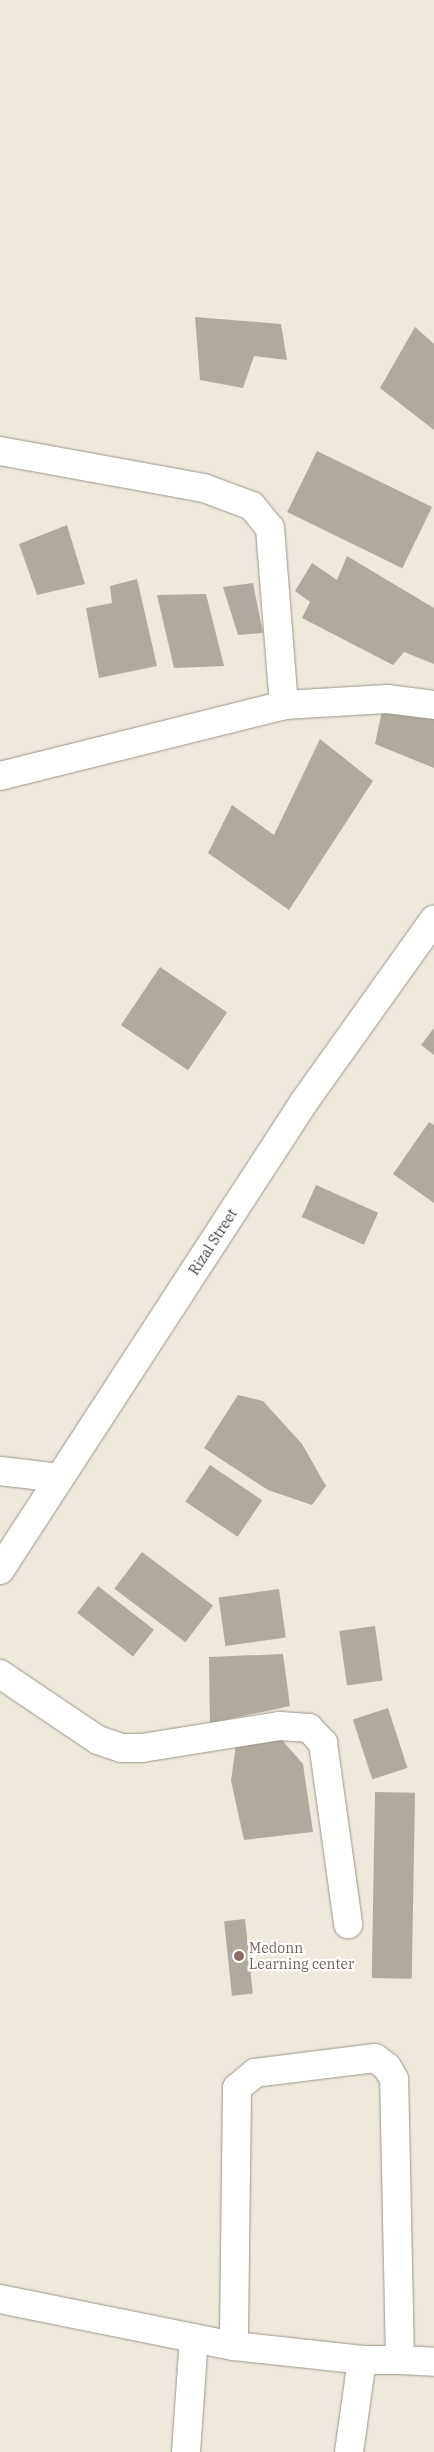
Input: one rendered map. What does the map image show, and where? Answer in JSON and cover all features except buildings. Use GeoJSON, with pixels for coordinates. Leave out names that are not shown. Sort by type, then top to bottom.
{"type":"FeatureCollection","features":[{"type":"Feature","properties":{"kind":"street"},"geometry":{"type":"LineString","coordinates":[[0,451],[204,488],[252,506],[270,528],[284,705]]}},
{"type":"Feature","properties":{"kind":"street"},"geometry":{"type":"LineString","coordinates":[[0,776],[284,705],[387,699],[434,705]]}},
{"type":"Feature","properties":{"kind":"street","name":"Rizal Street"},"geometry":{"type":"LineString","coordinates":[[0,1570],[304,1102],[434,920]]}},
{"type":"Feature","properties":{"kind":"street"},"geometry":{"type":"LineString","coordinates":[[0,1471],[60,1478]]}},
{"type":"Feature","properties":{"kind":"street"},"geometry":{"type":"LineString","coordinates":[[0,1674],[98,1740],[120,1748],[142,1748],[280,1726],[309,1728],[323,1743],[348,1924]]}},
{"type":"Feature","properties":{"kind":"street"},"geometry":{"type":"LineString","coordinates":[[234,2345],[237,2088],[255,2072],[375,2058],[387,2067],[394,2079],[400,2360]]}},
{"type":"Feature","properties":{"kind":"street"},"geometry":{"type":"LineString","coordinates":[[0,2299],[234,2345],[362,2360],[434,2362]]}},
{"type":"Feature","properties":{"kind":"street"},"geometry":{"type":"LineString","coordinates":[[186,2452],[194,2338]]}},
{"type":"Feature","properties":{"kind":"street"},"geometry":{"type":"LineString","coordinates":[[349,2452],[362,2360]]}},
{"type":"Feature","properties":{"kind":"place","name":"Medonn Learning center"},"geometry":{"type":"Point","coordinates":[239,1956]}}]}
